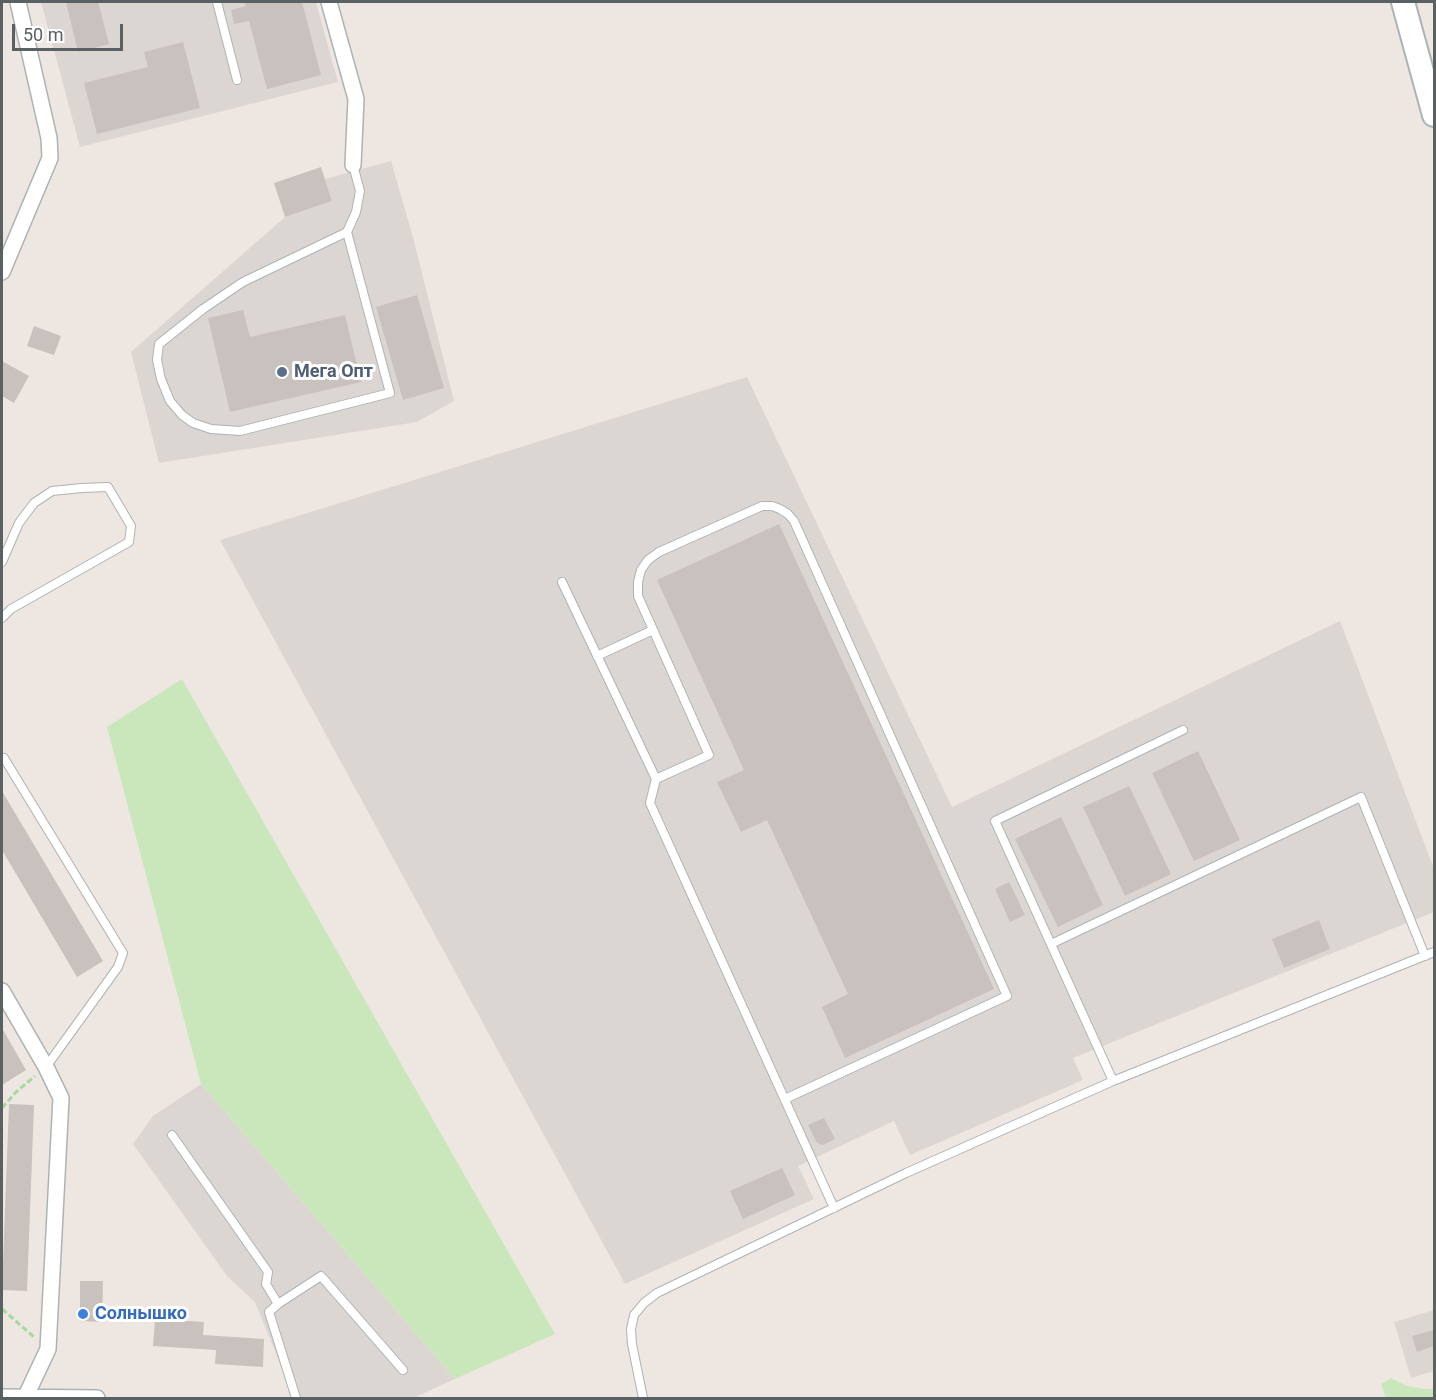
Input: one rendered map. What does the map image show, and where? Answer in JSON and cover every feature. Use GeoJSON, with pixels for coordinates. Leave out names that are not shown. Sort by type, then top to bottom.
{"type":"FeatureCollection","features":[{"type":"Feature","properties":{"kind":"main road"},"geometry":{"type":"LineString","coordinates":[[1403,2],[1434,115]]}},
{"type":"Feature","properties":{"kind":"street"},"geometry":{"type":"LineString","coordinates":[[2,272],[50,158],[49,138],[18,2]]}},
{"type":"Feature","properties":{"kind":"street"},"geometry":{"type":"LineString","coordinates":[[329,2],[356,99],[353,165]]}},
{"type":"Feature","properties":{"kind":"street"},"geometry":{"type":"LineString","coordinates":[[2,991],[46,1067],[61,1098],[48,1349],[25,1398]]}},
{"type":"Feature","properties":{"kind":"street"},"geometry":{"type":"LineString","coordinates":[[2,1397],[97,1398]]}},
{"type":"Feature","properties":{"kind":"lane"},"geometry":{"type":"LineString","coordinates":[[217,2],[237,80]]}},
{"type":"Feature","properties":{"kind":"lane"},"geometry":{"type":"LineString","coordinates":[[347,232],[243,282],[203,309],[159,344],[157,360],[161,379],[170,401],[182,415],[193,423],[211,429],[240,431],[390,393],[347,232],[356,212],[360,191],[353,165]]}},
{"type":"Feature","properties":{"kind":"lane"},"geometry":{"type":"LineString","coordinates":[[2,562],[18,523],[34,503],[52,491],[108,487],[131,526],[129,542],[11,609],[2,618]]}},
{"type":"Feature","properties":{"kind":"lane"},"geometry":{"type":"LineString","coordinates":[[656,779],[709,755],[638,596],[641,570],[648,560],[659,552],[762,506],[772,506],[788,514],[794,521],[1007,996],[785,1099]]}},
{"type":"Feature","properties":{"kind":"lane"},"geometry":{"type":"LineString","coordinates":[[562,582],[656,779],[650,803],[834,1208]]}},
{"type":"Feature","properties":{"kind":"lane"},"geometry":{"type":"LineString","coordinates":[[597,656],[653,630]]}},
{"type":"Feature","properties":{"kind":"lane"},"geometry":{"type":"LineString","coordinates":[[1113,1081],[995,821],[1183,730]]}},
{"type":"Feature","properties":{"kind":"lane"},"geometry":{"type":"LineString","coordinates":[[2,759],[4,758],[123,953],[118,967],[46,1067]]}},
{"type":"Feature","properties":{"kind":"lane"},"geometry":{"type":"LineString","coordinates":[[1051,944],[1361,797],[1425,956]]}},
{"type":"Feature","properties":{"kind":"lane"},"geometry":{"type":"LineString","coordinates":[[643,1398],[631,1329],[634,1315],[657,1293],[906,1173],[1113,1081],[1434,952]]}},
{"type":"Feature","properties":{"kind":"lane"},"geometry":{"type":"LineString","coordinates":[[172,1135],[268,1272],[266,1284],[278,1304]]}},
{"type":"Feature","properties":{"kind":"lane"},"geometry":{"type":"LineString","coordinates":[[296,1398],[269,1312],[321,1276],[403,1370]]}},
{"type":"Feature","properties":{"kind":"path"},"geometry":{"type":"LineString","coordinates":[[2,1108],[32,1078]]}},
{"type":"Feature","properties":{"kind":"path"},"geometry":{"type":"LineString","coordinates":[[2,1309],[48,1349]]}},
{"type":"Feature","properties":{"kind":"shaded area"},"geometry":{"type":"Polygon","coordinates":[[[41,2],[316,2],[338,82],[80,147],[41,2]]]}},
{"type":"Feature","properties":{"kind":"shaded area"},"geometry":{"type":"Polygon","coordinates":[[[391,161],[414,241],[454,401],[417,422],[159,463],[131,352],[285,217],[332,201],[325,179],[391,161]]]}},
{"type":"Feature","properties":{"kind":"shaded area"},"geometry":{"type":"Polygon","coordinates":[[[747,377],[952,807],[1340,621],[1434,869],[1434,912],[1073,1058],[1083,1080],[910,1155],[894,1121],[798,1166],[814,1199],[625,1284],[220,540],[747,377]]]}},
{"type":"Feature","properties":{"kind":"shaded area"},"geometry":{"type":"Polygon","coordinates":[[[201,1084],[455,1379],[413,1398],[294,1398],[255,1302],[227,1276],[133,1144],[153,1116],[201,1084]]]}},
{"type":"Feature","properties":{"kind":"shaded area"},"geometry":{"type":"Polygon","coordinates":[[[1434,1310],[1434,1371],[1411,1378],[1394,1322],[1434,1310]]]}},
{"type":"Feature","properties":{"kind":"green space"},"geometry":{"type":"Polygon","coordinates":[[[182,679],[555,1334],[455,1379],[201,1084],[107,727],[182,679]]]}},
{"type":"Feature","properties":{"kind":"green space"},"geometry":{"type":"Polygon","coordinates":[[[1391,1378],[1407,1386],[1434,1389],[1434,1398],[1386,1398],[1381,1384],[1391,1378]]]}},
{"type":"Feature","properties":{"kind":"building"},"geometry":{"type":"Polygon","coordinates":[[[66,2],[98,2],[109,44],[78,52],[66,2]]]}},
{"type":"Feature","properties":{"kind":"building"},"geometry":{"type":"Polygon","coordinates":[[[244,2],[302,2],[321,75],[267,89],[249,21],[234,24],[231,10],[246,6],[244,2]]]}},
{"type":"Feature","properties":{"kind":"building"},"geometry":{"type":"Polygon","coordinates":[[[183,42],[200,108],[97,134],[84,83],[148,67],[144,52],[183,42]]]}},
{"type":"Feature","properties":{"kind":"building"},"geometry":{"type":"Polygon","coordinates":[[[321,167],[332,201],[285,217],[274,183],[321,167]]]}},
{"type":"Feature","properties":{"kind":"building"},"geometry":{"type":"Polygon","coordinates":[[[417,295],[444,388],[403,400],[376,307],[417,295]]]}},
{"type":"Feature","properties":{"kind":"building"},"geometry":{"type":"Polygon","coordinates":[[[243,310],[250,337],[345,315],[361,382],[230,412],[208,318],[243,310]]]}},
{"type":"Feature","properties":{"kind":"building"},"geometry":{"type":"Polygon","coordinates":[[[34,326],[61,336],[54,355],[27,346],[34,326]]]}},
{"type":"Feature","properties":{"kind":"building"},"geometry":{"type":"Polygon","coordinates":[[[2,361],[29,376],[14,403],[2,396],[2,361]]]}},
{"type":"Feature","properties":{"kind":"building"},"geometry":{"type":"Polygon","coordinates":[[[779,524],[994,989],[845,1058],[822,1007],[848,994],[767,820],[741,832],[717,782],[744,770],[657,580],[779,524]]]}},
{"type":"Feature","properties":{"kind":"building"},"geometry":{"type":"Polygon","coordinates":[[[1198,751],[1240,840],[1194,861],[1152,773],[1198,751]]]}},
{"type":"Feature","properties":{"kind":"building"},"geometry":{"type":"Polygon","coordinates":[[[1129,786],[1171,874],[1125,896],[1083,807],[1129,786]]]}},
{"type":"Feature","properties":{"kind":"building"},"geometry":{"type":"Polygon","coordinates":[[[2,791],[103,961],[77,977],[2,850],[2,791]]]}},
{"type":"Feature","properties":{"kind":"building"},"geometry":{"type":"Polygon","coordinates":[[[1061,817],[1103,905],[1058,927],[1015,839],[1061,817]]]}},
{"type":"Feature","properties":{"kind":"building"},"geometry":{"type":"Polygon","coordinates":[[[1009,882],[1025,915],[1010,922],[995,889],[1009,882]]]}},
{"type":"Feature","properties":{"kind":"building"},"geometry":{"type":"Polygon","coordinates":[[[1319,920],[1330,949],[1284,968],[1272,939],[1319,920]]]}},
{"type":"Feature","properties":{"kind":"building"},"geometry":{"type":"Polygon","coordinates":[[[2,1028],[26,1070],[2,1085],[2,1028]]]}},
{"type":"Feature","properties":{"kind":"building"},"geometry":{"type":"Polygon","coordinates":[[[9,1104],[34,1105],[27,1291],[2,1290],[9,1104]]]}},
{"type":"Feature","properties":{"kind":"building"},"geometry":{"type":"Polygon","coordinates":[[[824,1118],[835,1139],[823,1145],[817,1143],[808,1125],[824,1118]]]}},
{"type":"Feature","properties":{"kind":"building"},"geometry":{"type":"Polygon","coordinates":[[[782,1168],[795,1195],[743,1219],[730,1191],[782,1168]]]}},
{"type":"Feature","properties":{"kind":"building"},"geometry":{"type":"Polygon","coordinates":[[[80,1281],[103,1281],[102,1322],[80,1321],[80,1281]]]}},
{"type":"Feature","properties":{"kind":"building"},"geometry":{"type":"Polygon","coordinates":[[[155,1319],[204,1322],[203,1335],[264,1339],[263,1367],[215,1364],[216,1350],[153,1346],[155,1319]]]}},
{"type":"Feature","properties":{"kind":"building"},"geometry":{"type":"Polygon","coordinates":[[[1434,1330],[1434,1346],[1417,1352],[1412,1336],[1434,1330]]]}},
{"type":"Feature","properties":{"kind":"place","name":"Мега Опт"},"geometry":{"type":"Point","coordinates":[282,372]}},
{"type":"Feature","properties":{"kind":"place","name":"Солнышко"},"geometry":{"type":"Point","coordinates":[83,1314]}}]}
